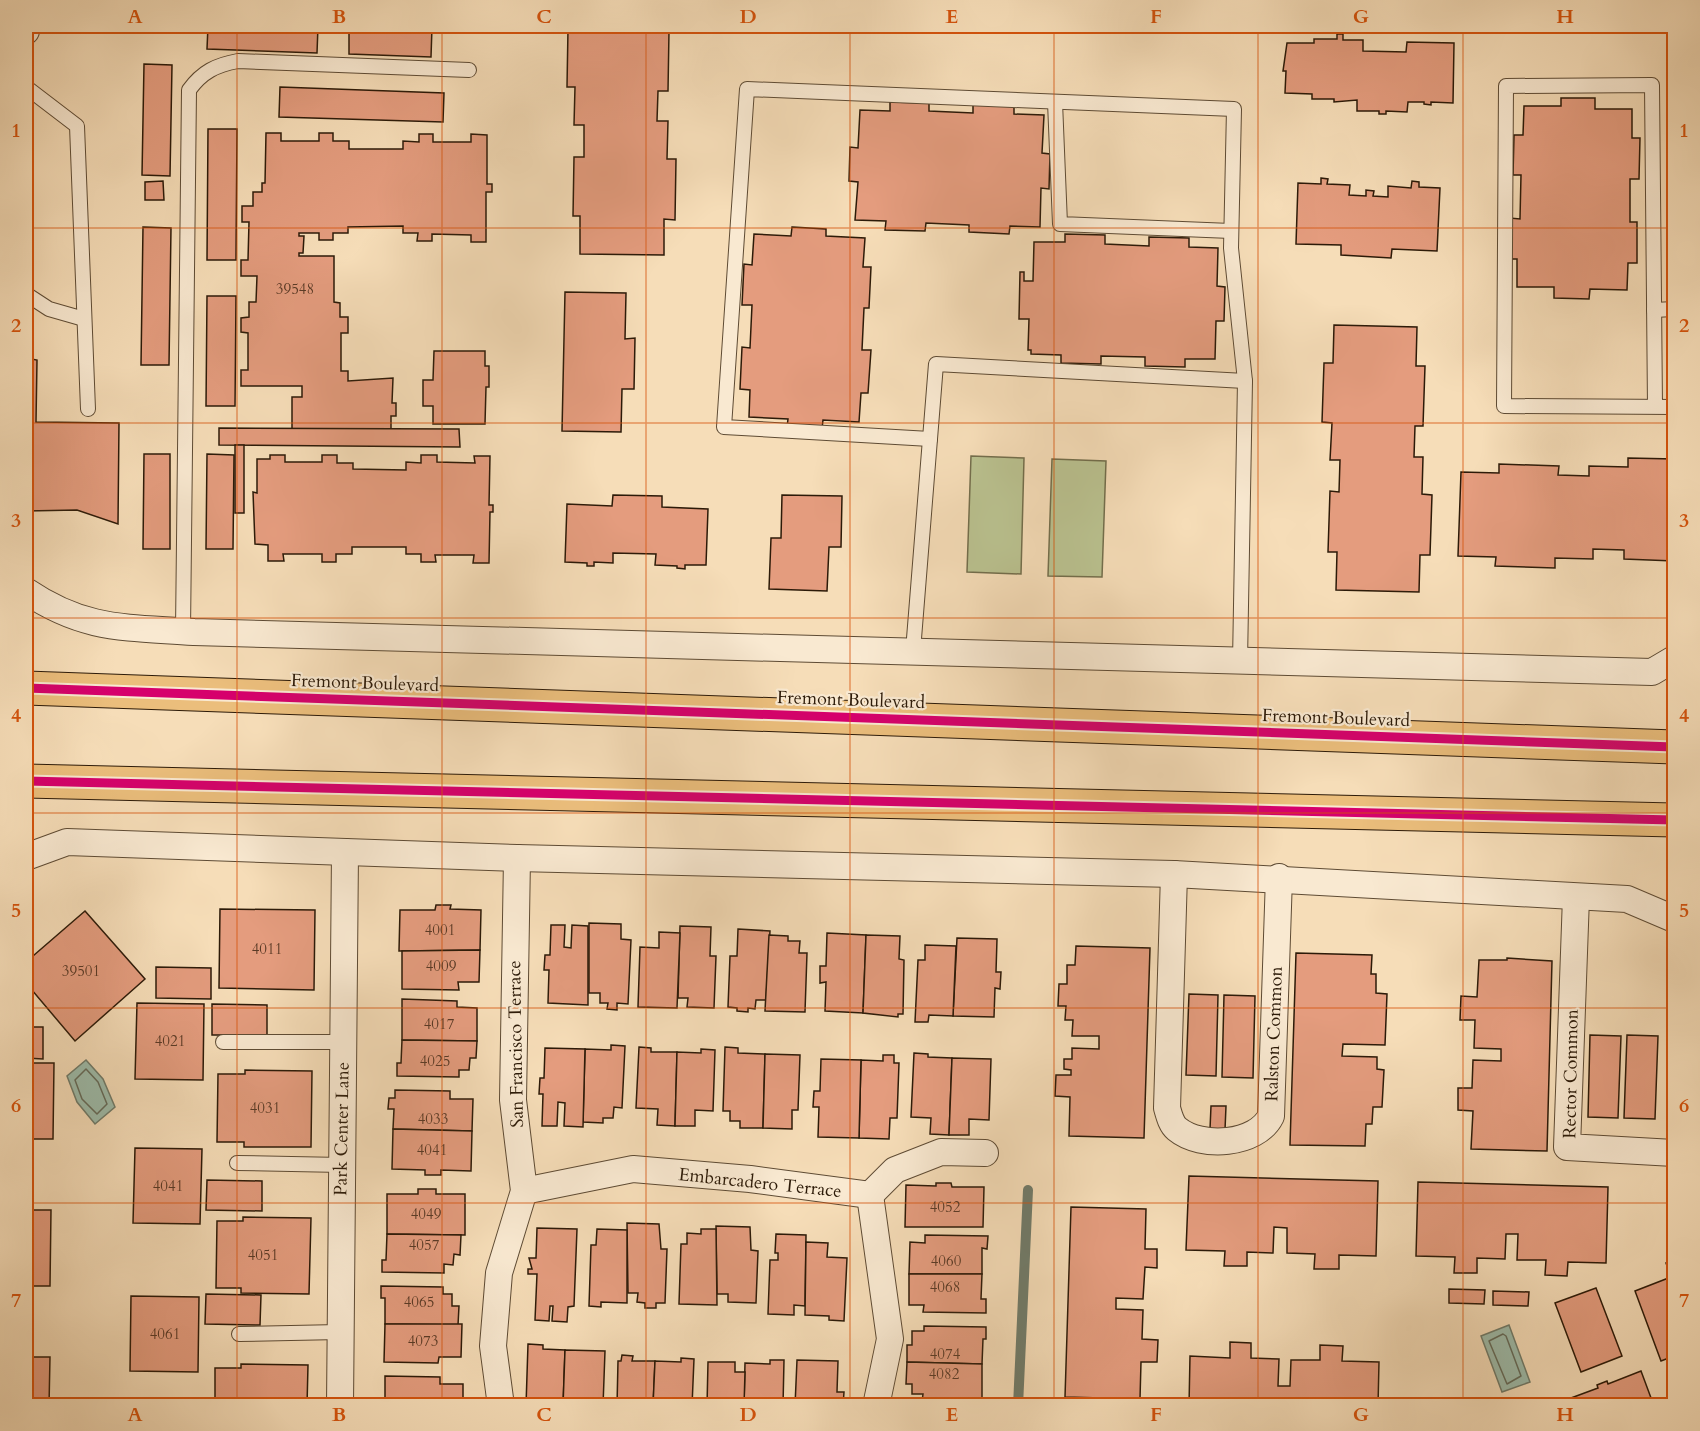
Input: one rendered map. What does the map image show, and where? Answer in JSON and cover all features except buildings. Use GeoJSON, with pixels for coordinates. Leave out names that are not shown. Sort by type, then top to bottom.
{"type":"FeatureCollection","features":[{"type":"Feature","properties":{"kind":"main road","name":"Fremont Boulevard"},"geometry":{"type":"LineString","coordinates":[[26,688],[1674,747]]}},
{"type":"Feature","properties":{"kind":"main road"},"geometry":{"type":"LineString","coordinates":[[26,781],[1674,820]]}},
{"type":"Feature","properties":{"kind":"street"},"geometry":{"type":"LineString","coordinates":[[26,31],[27,26]]}},
{"type":"Feature","properties":{"kind":"street"},"geometry":{"type":"LineString","coordinates":[[26,591],[51,608],[83,621],[112,628],[183,631],[1652,672],[1674,659]]}},
{"type":"Feature","properties":{"kind":"street"},"geometry":{"type":"LineString","coordinates":[[26,856],[67,842],[517,858],[1279,878],[1626,899],[1674,919]]}},
{"type":"Feature","properties":{"kind":"street","name":"Park Center Lane"},"geometry":{"type":"LineString","coordinates":[[340,1406],[345,852]]}},
{"type":"Feature","properties":{"kind":"street","name":"San Francisco Terrace"},"geometry":{"type":"LineString","coordinates":[[501,1406],[493,1346],[499,1273],[524,1191],[513,1100],[517,858]]}},
{"type":"Feature","properties":{"kind":"street","name":"Ralston Common"},"geometry":{"type":"LineString","coordinates":[[1174,874],[1167,1108],[1176,1129],[1192,1137],[1213,1140],[1240,1139],[1255,1133],[1271,1116],[1279,878]]}},
{"type":"Feature","properties":{"kind":"street","name":"Rector Common"},"geometry":{"type":"LineString","coordinates":[[1576,897],[1567,1147],[1674,1153]]}},
{"type":"Feature","properties":{"kind":"street"},"geometry":{"type":"LineString","coordinates":[[876,1406],[890,1339],[870,1195],[895,1170],[941,1152],[985,1153]]}},
{"type":"Feature","properties":{"kind":"street","name":"Embarcadero Terrace"},"geometry":{"type":"LineString","coordinates":[[524,1191],[633,1170],[750,1179],[870,1195]]}},
{"type":"Feature","properties":{"kind":"lane"},"geometry":{"type":"LineString","coordinates":[[183,631],[189,90],[199,76],[218,65],[238,61],[469,70]]}},
{"type":"Feature","properties":{"kind":"lane"},"geometry":{"type":"LineString","coordinates":[[1655,407],[1652,85],[1506,86],[1504,406],[1655,407],[1674,407]]}},
{"type":"Feature","properties":{"kind":"lane"},"geometry":{"type":"LineString","coordinates":[[26,87],[76,126],[88,409]]}},
{"type":"Feature","properties":{"kind":"lane"},"geometry":{"type":"LineString","coordinates":[[930,439],[724,427],[747,89],[1234,109],[1232,231],[1245,381],[1240,662]]}},
{"type":"Feature","properties":{"kind":"lane"},"geometry":{"type":"LineString","coordinates":[[1055,102],[1060,224],[1232,231]]}},
{"type":"Feature","properties":{"kind":"lane"},"geometry":{"type":"LineString","coordinates":[[26,294],[49,309],[84,319]]}},
{"type":"Feature","properties":{"kind":"lane"},"geometry":{"type":"LineString","coordinates":[[1654,310],[1674,309]]}},
{"type":"Feature","properties":{"kind":"lane"},"geometry":{"type":"LineString","coordinates":[[914,651],[936,364],[1245,381]]}},
{"type":"Feature","properties":{"kind":"lane"},"geometry":{"type":"LineString","coordinates":[[223,1042],[343,1042]]}},
{"type":"Feature","properties":{"kind":"lane"},"geometry":{"type":"LineString","coordinates":[[237,1163],[342,1165]]}},
{"type":"Feature","properties":{"kind":"lane"},"geometry":{"type":"LineString","coordinates":[[239,1334],[340,1332]]}},
{"type":"Feature","properties":{"kind":"green space"},"geometry":{"type":"Polygon","coordinates":[[[971,456],[1024,458],[1021,574],[967,572],[971,456]]]}},
{"type":"Feature","properties":{"kind":"green space"},"geometry":{"type":"Polygon","coordinates":[[[1052,459],[1106,461],[1102,577],[1048,576],[1052,459]]]}},
{"type":"Feature","properties":{"kind":"water"},"geometry":{"type":"Polygon","coordinates":[[[86,1060],[103,1079],[115,1107],[95,1124],[77,1102],[67,1076],[86,1060]]]}},
{"type":"Feature","properties":{"kind":"water"},"geometry":{"type":"Polygon","coordinates":[[[1509,1325],[1530,1382],[1502,1392],[1481,1336],[1509,1325]]]}},
{"type":"Feature","properties":{"kind":"waterway"},"geometry":{"type":"LineString","coordinates":[[1018,1406],[1028,1190]]}},
{"type":"Feature","properties":{"kind":"cycle path"},"geometry":{"type":"LineString","coordinates":[[26,688],[1674,747]]}},
{"type":"Feature","properties":{"kind":"cycle path"},"geometry":{"type":"LineString","coordinates":[[26,781],[1674,820]]}}]}
